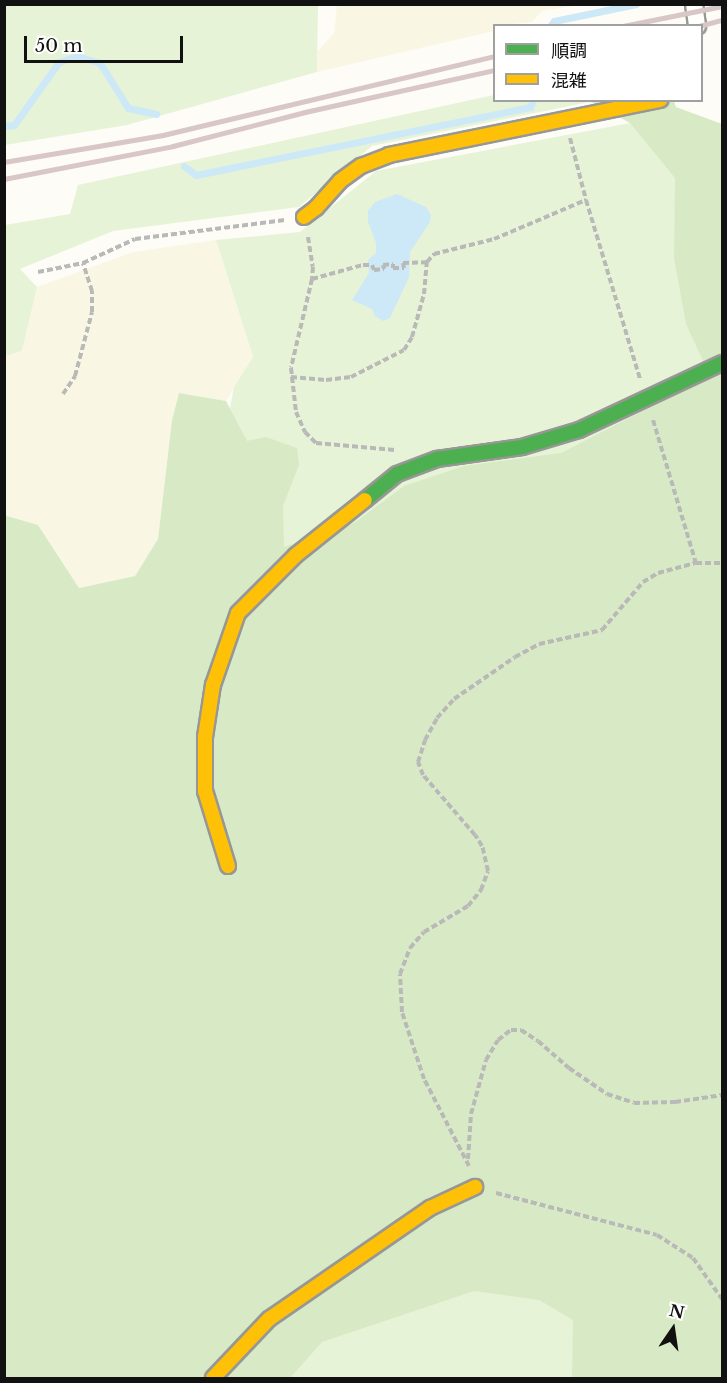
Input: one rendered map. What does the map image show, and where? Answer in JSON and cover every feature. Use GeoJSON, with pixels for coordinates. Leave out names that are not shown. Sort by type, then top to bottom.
{"type":"FeatureCollection","features":[{"type":"Feature","properties":{"kind":"street"},"geometry":{"type":"LineString","coordinates":[[694,4],[697,24]]}},
{"type":"Feature","properties":{"kind":"street"},"geometry":{"type":"LineString","coordinates":[[304,217],[316,208],[340,181],[361,166],[389,155],[650,102]]}},
{"type":"Feature","properties":{"kind":"street"},"geometry":{"type":"LineString","coordinates":[[228,866],[205,791],[205,737],[213,685],[238,613],[296,555],[397,474],[437,459],[522,447],[579,430],[723,363]]}},
{"type":"Feature","properties":{"kind":"street"},"geometry":{"type":"LineString","coordinates":[[213,1378],[269,1319],[430,1208],[475,1187]]}},
{"type":"Feature","properties":{"kind":"path"},"geometry":{"type":"LineString","coordinates":[[565,119],[586,200],[696,563]]}},
{"type":"Feature","properties":{"kind":"path"},"geometry":{"type":"LineString","coordinates":[[291,377],[326,380],[351,377],[404,350],[417,324],[427,262],[434,254],[494,239],[586,200]]}},
{"type":"Feature","properties":{"kind":"path"},"geometry":{"type":"LineString","coordinates":[[38,272],[83,263],[135,239],[304,217],[313,267],[295,343],[291,377],[296,412],[305,432],[316,443],[406,452]]}},
{"type":"Feature","properties":{"kind":"path"},"geometry":{"type":"LineString","coordinates":[[312,279],[363,265],[372,265],[374,270],[384,269],[383,265],[393,264],[393,268],[404,268],[403,263],[427,262]]}},
{"type":"Feature","properties":{"kind":"path"},"geometry":{"type":"LineString","coordinates":[[63,394],[75,376],[92,312],[92,291],[83,263]]}},
{"type":"Feature","properties":{"kind":"path"},"geometry":{"type":"LineString","coordinates":[[723,563],[696,563],[658,573],[643,582],[602,630],[539,644],[454,699],[437,718],[425,740],[418,762],[423,775],[475,835],[482,846],[488,871],[481,890],[468,906],[424,932],[410,948],[400,974],[402,1012],[424,1079],[468,1160],[475,1187],[657,1235],[693,1258],[723,1299]]}},
{"type":"Feature","properties":{"kind":"path"},"geometry":{"type":"LineString","coordinates":[[468,1160],[471,1114],[486,1060],[498,1040],[511,1030],[520,1030],[538,1041],[569,1068],[607,1094],[634,1103],[675,1102],[723,1095]]}},
{"type":"Feature","properties":{"kind":"shaded area"},"geometry":{"type":"Polygon","coordinates":[[[337,5],[581,5],[542,11],[532,22],[493,24],[493,31],[317,72],[318,51],[334,33],[337,5]]]}},
{"type":"Feature","properties":{"kind":"shaded area"},"geometry":{"type":"Polygon","coordinates":[[[216,240],[253,358],[226,401],[179,393],[172,420],[158,539],[135,576],[79,588],[38,525],[5,515],[5,356],[22,351],[37,287],[133,252],[216,240]]]}},
{"type":"Feature","properties":{"kind":"green space"},"geometry":{"type":"Polygon","coordinates":[[[9,4],[318,5],[317,72],[127,125],[5,145],[4,6],[9,4]]]}},
{"type":"Feature","properties":{"kind":"green space"},"geometry":{"type":"Polygon","coordinates":[[[493,95],[493,102],[589,102],[372,146],[299,207],[113,231],[20,269],[37,287],[22,351],[5,356],[5,225],[70,214],[78,185],[493,95]]]}},
{"type":"Feature","properties":{"kind":"green space"},"geometry":{"type":"Polygon","coordinates":[[[591,102],[674,102],[676,107],[722,124],[722,1378],[572,1378],[573,1320],[539,1300],[474,1291],[322,1342],[290,1378],[5,1378],[4,515],[38,525],[79,588],[135,576],[158,539],[172,420],[179,393],[226,401],[247,441],[266,437],[297,448],[299,465],[283,506],[284,547],[354,523],[404,486],[464,466],[561,453],[710,376],[686,324],[674,258],[675,178],[630,123],[591,102]]]}},
{"type":"Feature","properties":{"kind":"green space"},"geometry":{"type":"Polygon","coordinates":[[[678,122],[722,527],[310,613],[216,480],[234,387],[253,357],[216,240],[300,232],[376,171],[630,123],[678,122]]]}},
{"type":"Feature","properties":{"kind":"green space"},"geometry":{"type":"Polygon","coordinates":[[[593,1227],[599,1378],[220,1378],[593,1227]]]}},
{"type":"Feature","properties":{"kind":"water"},"geometry":{"type":"Polygon","coordinates":[[[397,194],[426,207],[431,215],[430,222],[410,252],[409,277],[390,318],[383,321],[375,316],[372,309],[352,300],[369,273],[368,260],[376,253],[376,243],[368,222],[368,211],[375,202],[397,194]]]}},
{"type":"Feature","properties":{"kind":"waterway"},"geometry":{"type":"LineString","coordinates":[[552,24],[554,21],[636,4]]}},
{"type":"Feature","properties":{"kind":"waterway"},"geometry":{"type":"LineString","coordinates":[[4,126],[14,125],[59,62],[77,56],[100,63],[128,108],[156,114]]}},
{"type":"Feature","properties":{"kind":"waterway"},"geometry":{"type":"LineString","coordinates":[[184,166],[196,175],[530,107],[532,102]]}},
{"type":"Feature","properties":{"kind":"railway"},"geometry":{"type":"LineString","coordinates":[[633,24],[722,6]]}},
{"type":"Feature","properties":{"kind":"railway"},"geometry":{"type":"LineString","coordinates":[[703,25],[722,20]]}},
{"type":"Feature","properties":{"kind":"railway"},"geometry":{"type":"LineString","coordinates":[[4,162],[163,135],[493,56]]}},
{"type":"Feature","properties":{"kind":"railway"},"geometry":{"type":"LineString","coordinates":[[4,179],[173,146],[305,112],[493,70]]}},
{"type":"Feature","properties":{"kind":"traffic: fast"},"geometry":{"type":"LineString","coordinates":[[365,500],[397,474],[437,459],[522,447],[579,430],[722,363]]}},
{"type":"Feature","properties":{"kind":"traffic: slow"},"geometry":{"type":"LineString","coordinates":[[304,217],[316,208],[340,181],[361,166],[389,155],[650,102]]}},
{"type":"Feature","properties":{"kind":"traffic: slow"},"geometry":{"type":"LineString","coordinates":[[228,866],[205,791],[205,737],[213,685],[238,613],[296,555],[365,500]]}},
{"type":"Feature","properties":{"kind":"traffic: slow"},"geometry":{"type":"LineString","coordinates":[[213,1378],[269,1319],[430,1208],[475,1187]]}}]}
